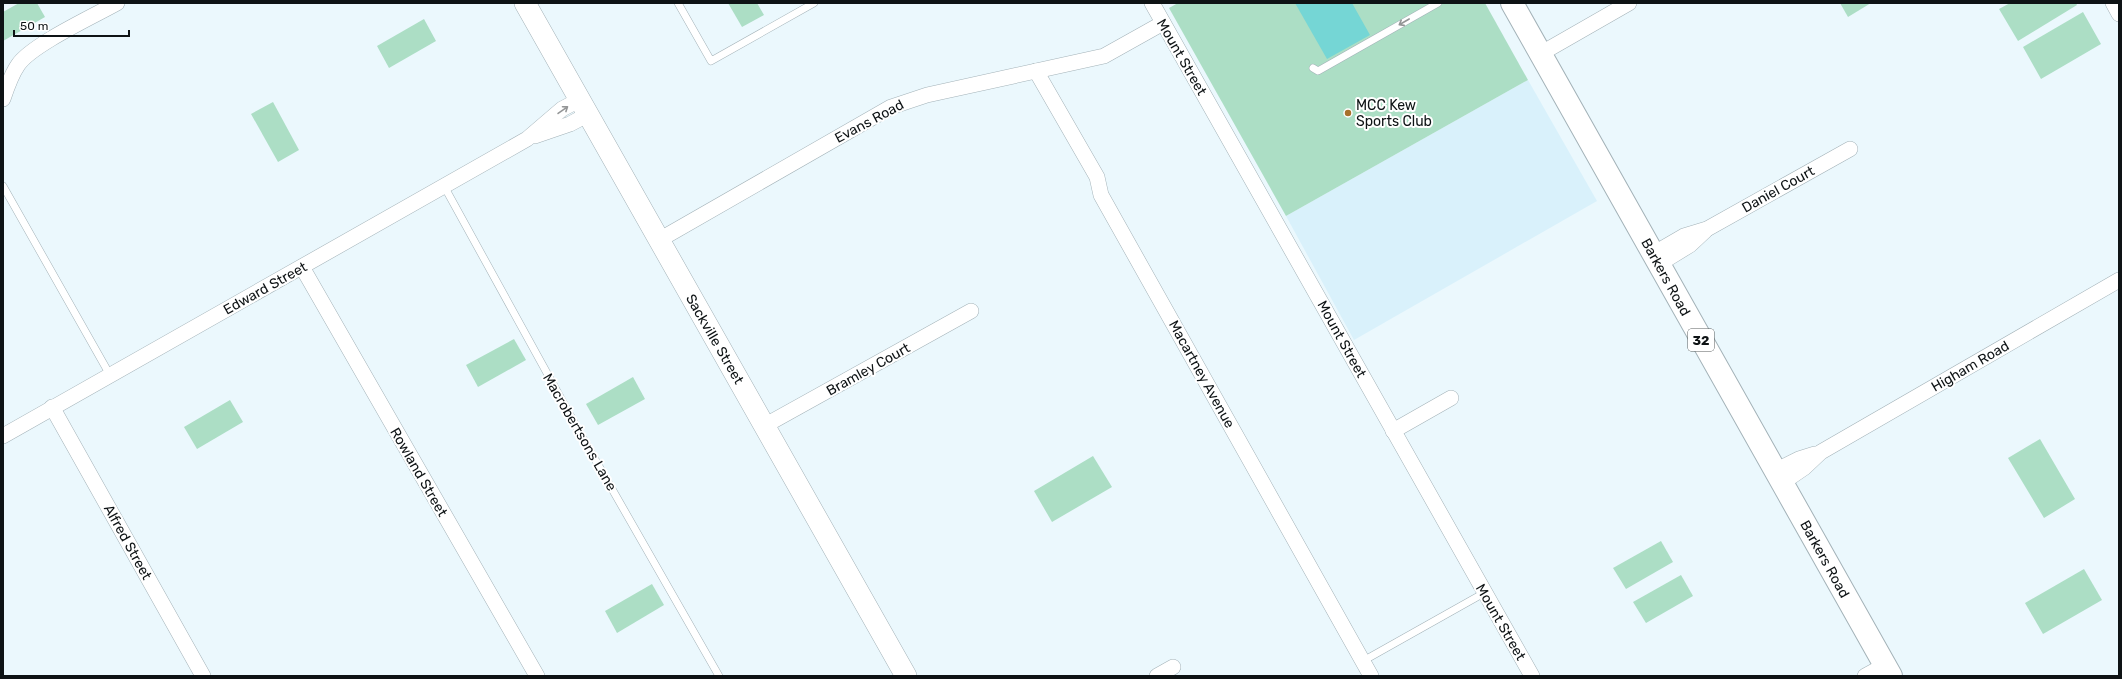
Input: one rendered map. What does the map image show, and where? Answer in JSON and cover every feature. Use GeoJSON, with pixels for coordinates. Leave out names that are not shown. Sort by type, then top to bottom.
{"type":"FeatureCollection","features":[{"type":"Feature","properties":{"kind":"main road","name":"Barkers Road"},"geometry":{"type":"LineString","coordinates":[[1512,3],[1888,671]]}},
{"type":"Feature","properties":{"kind":"street"},"geometry":{"type":"LineString","coordinates":[[3,99],[11,77],[24,57],[37,47],[117,3]]}},
{"type":"Feature","properties":{"kind":"street","name":"Sackville Street"},"geometry":{"type":"LineString","coordinates":[[525,3],[906,676]]}},
{"type":"Feature","properties":{"kind":"street","name":"Mount Street"},"geometry":{"type":"LineString","coordinates":[[1152,3],[1532,676]]}},
{"type":"Feature","properties":{"kind":"street"},"geometry":{"type":"LineString","coordinates":[[1540,54],[1629,3]]}},
{"type":"Feature","properties":{"kind":"street"},"geometry":{"type":"LineString","coordinates":[[2113,3],[2119,14]]}},
{"type":"Feature","properties":{"kind":"street","name":"Evans Road"},"geometry":{"type":"LineString","coordinates":[[659,240],[892,107],[927,95],[1107,55],[1163,22]]}},
{"type":"Feature","properties":{"kind":"street","name":"Macartney Avenue"},"geometry":{"type":"LineString","coordinates":[[1036,71],[1097,177],[1101,195],[1371,676]]}},
{"type":"Feature","properties":{"kind":"street","name":"Edward Street"},"geometry":{"type":"LineString","coordinates":[[3,436],[527,139],[570,124],[583,107]]}},
{"type":"Feature","properties":{"kind":"street","name":"Daniel Court"},"geometry":{"type":"LineString","coordinates":[[1656,259],[1690,245],[1707,229],[1850,149]]}},
{"type":"Feature","properties":{"kind":"street","name":"Rowland Street"},"geometry":{"type":"LineString","coordinates":[[302,267],[537,676]]}},
{"type":"Feature","properties":{"kind":"street","name":"Higham Road"},"geometry":{"type":"LineString","coordinates":[[1779,477],[1804,468],[1822,452],[2119,280]]}},
{"type":"Feature","properties":{"kind":"street","name":"Bramley Court"},"geometry":{"type":"LineString","coordinates":[[764,426],[971,311]]}},
{"type":"Feature","properties":{"kind":"street"},"geometry":{"type":"LineString","coordinates":[[1393,431],[1451,398]]}},
{"type":"Feature","properties":{"kind":"street","name":"Alfred Street"},"geometry":{"type":"LineString","coordinates":[[52,407],[203,676]]}},
{"type":"Feature","properties":{"kind":"street"},"geometry":{"type":"LineString","coordinates":[[1157,676],[1173,667]]}},
{"type":"Feature","properties":{"kind":"street"},"geometry":{"type":"LineString","coordinates":[[1866,676],[1888,671]]}},
{"type":"Feature","properties":{"kind":"lane"},"geometry":{"type":"LineString","coordinates":[[678,3],[711,62],[814,3]]}},
{"type":"Feature","properties":{"kind":"lane"},"geometry":{"type":"LineString","coordinates":[[1313,68],[1318,71],[1438,3]]}},
{"type":"Feature","properties":{"kind":"lane"},"geometry":{"type":"LineString","coordinates":[[3,186],[110,375]]}},
{"type":"Feature","properties":{"kind":"lane","name":"Macrobertsons Lane"},"geometry":{"type":"LineString","coordinates":[[444,186],[576,426],[719,676]]}},
{"type":"Feature","properties":{"kind":"lane"},"geometry":{"type":"LineString","coordinates":[[1363,661],[1484,593]]}},
{"type":"Feature","properties":{"kind":"shaded area"},"geometry":{"type":"Polygon","coordinates":[[[1528,80],[1597,201],[1354,340],[1286,216],[1528,80]]]}},
{"type":"Feature","properties":{"kind":"green space"},"geometry":{"type":"Polygon","coordinates":[[[19,3],[37,3],[45,17],[3,41],[3,12],[19,3]]]}},
{"type":"Feature","properties":{"kind":"green space"},"geometry":{"type":"Polygon","coordinates":[[[728,3],[757,3],[764,15],[742,27],[728,3]]]}},
{"type":"Feature","properties":{"kind":"green space","name":"MCC Kew Sports Club"},"geometry":{"type":"Polygon","coordinates":[[[1178,3],[1485,3],[1528,80],[1286,216],[1169,8],[1178,3]]]}},
{"type":"Feature","properties":{"kind":"green space"},"geometry":{"type":"Polygon","coordinates":[[[1840,3],[1871,3],[1848,17],[1840,3]]]}},
{"type":"Feature","properties":{"kind":"green space"},"geometry":{"type":"Polygon","coordinates":[[[2010,3],[2076,3],[2077,5],[2018,41],[1999,9],[2010,3]]]}},
{"type":"Feature","properties":{"kind":"green space"},"geometry":{"type":"Polygon","coordinates":[[[2083,12],[2101,44],[2041,79],[2023,47],[2083,12]]]}},
{"type":"Feature","properties":{"kind":"green space"},"geometry":{"type":"Polygon","coordinates":[[[424,19],[436,41],[389,68],[377,46],[424,19]]]}},
{"type":"Feature","properties":{"kind":"green space"},"geometry":{"type":"Polygon","coordinates":[[[273,102],[299,150],[278,162],[251,114],[273,102]]]}},
{"type":"Feature","properties":{"kind":"green space"},"geometry":{"type":"Polygon","coordinates":[[[514,339],[526,360],[478,387],[466,365],[514,339]]]}},
{"type":"Feature","properties":{"kind":"green space"},"geometry":{"type":"Polygon","coordinates":[[[633,377],[645,399],[598,425],[586,404],[633,377]]]}},
{"type":"Feature","properties":{"kind":"green space"},"geometry":{"type":"Polygon","coordinates":[[[230,400],[243,422],[197,449],[184,427],[230,400]]]}},
{"type":"Feature","properties":{"kind":"green space"},"geometry":{"type":"Polygon","coordinates":[[[2040,439],[2075,499],[2044,518],[2008,458],[2040,439]]]}},
{"type":"Feature","properties":{"kind":"green space"},"geometry":{"type":"Polygon","coordinates":[[[1093,456],[1112,487],[1052,522],[1034,491],[1093,456]]]}},
{"type":"Feature","properties":{"kind":"green space"},"geometry":{"type":"Polygon","coordinates":[[[1661,541],[1673,562],[1626,589],[1613,568],[1661,541]]]}},
{"type":"Feature","properties":{"kind":"green space"},"geometry":{"type":"Polygon","coordinates":[[[2084,569],[2102,600],[2043,634],[2025,603],[2084,569]]]}},
{"type":"Feature","properties":{"kind":"green space"},"geometry":{"type":"Polygon","coordinates":[[[1681,575],[1693,596],[1646,623],[1633,602],[1681,575]]]}},
{"type":"Feature","properties":{"kind":"green space"},"geometry":{"type":"Polygon","coordinates":[[[652,584],[664,605],[617,633],[605,611],[652,584]]]}},
{"type":"Feature","properties":{"kind":"building"},"geometry":{"type":"Polygon","coordinates":[[[1295,3],[1352,3],[1370,35],[1327,59],[1295,3]]]}},
{"type":"Feature","properties":{"kind":"place","name":"MCC Kew Sports Club"},"geometry":{"type":"Point","coordinates":[1348,113]}}]}
